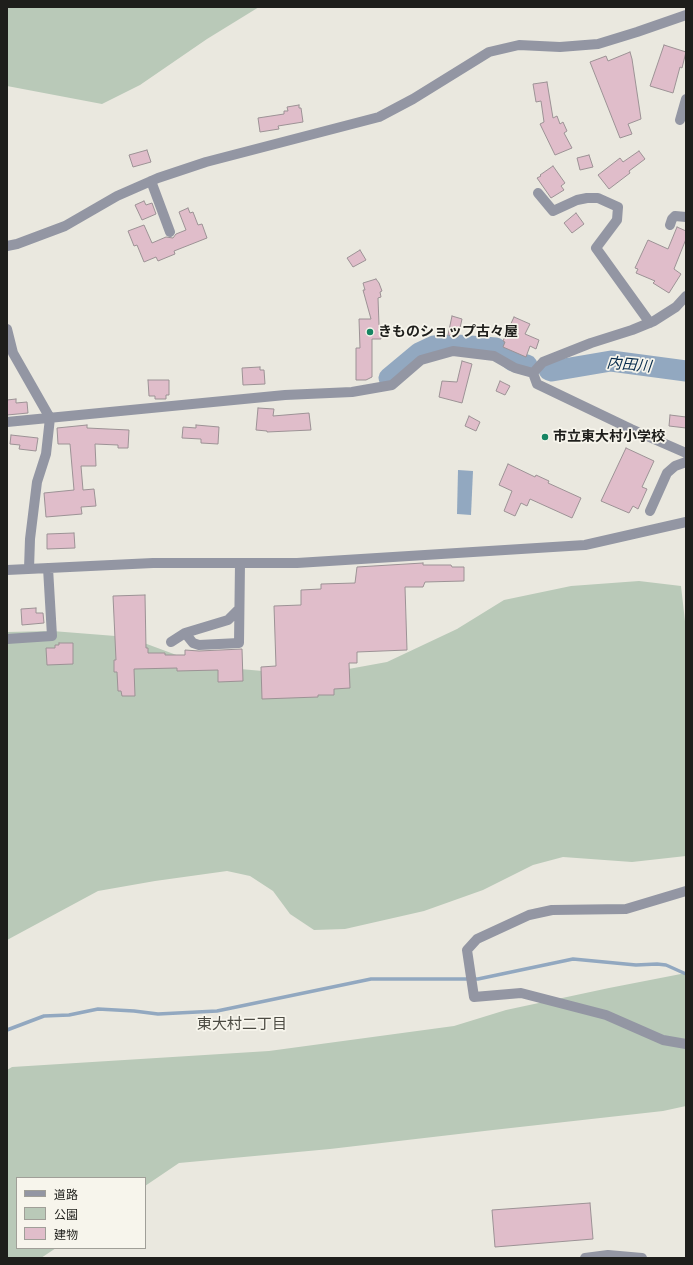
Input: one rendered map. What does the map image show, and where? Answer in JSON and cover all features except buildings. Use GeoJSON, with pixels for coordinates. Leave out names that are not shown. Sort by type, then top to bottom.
{"type":"FeatureCollection","features":[{"type":"Feature","properties":{"kind":"street"},"geometry":{"type":"LineString","coordinates":[[7,246],[18,244],[65,226],[117,196],[151,181],[206,162],[379,117],[413,99],[489,52],[518,44],[560,47],[598,44],[686,15]]}},
{"type":"Feature","properties":{"kind":"street"},"geometry":{"type":"LineString","coordinates":[[680,120],[686,99]]}},
{"type":"Feature","properties":{"kind":"street"},"geometry":{"type":"LineString","coordinates":[[151,181],[170,232]]}},
{"type":"Feature","properties":{"kind":"street"},"geometry":{"type":"LineString","coordinates":[[538,193],[553,211],[577,200],[587,198],[598,198],[618,207],[616,220],[596,248],[650,323]]}},
{"type":"Feature","properties":{"kind":"street"},"geometry":{"type":"LineString","coordinates":[[670,225],[675,216],[686,217]]}},
{"type":"Feature","properties":{"kind":"street"},"geometry":{"type":"LineString","coordinates":[[533,374],[542,362],[591,343],[650,323],[676,307],[686,296]]}},
{"type":"Feature","properties":{"kind":"street"},"geometry":{"type":"LineString","coordinates":[[7,329],[13,353],[50,418],[46,454],[37,482],[30,539],[29,569]]}},
{"type":"Feature","properties":{"kind":"street"},"geometry":{"type":"LineString","coordinates":[[7,422],[247,400],[285,395],[352,392],[392,385],[421,360],[453,351],[494,356],[515,368],[533,374],[537,384],[631,429],[686,453]]}},
{"type":"Feature","properties":{"kind":"street"},"geometry":{"type":"LineString","coordinates":[[650,511],[668,473],[675,466],[686,462]]}},
{"type":"Feature","properties":{"kind":"street"},"geometry":{"type":"LineString","coordinates":[[7,570],[153,563],[305,563],[584,545],[686,522]]}},
{"type":"Feature","properties":{"kind":"street"},"geometry":{"type":"LineString","coordinates":[[185,633],[193,643],[199,645],[239,644],[240,563]]}},
{"type":"Feature","properties":{"kind":"street"},"geometry":{"type":"LineString","coordinates":[[7,639],[52,636],[48,568]]}},
{"type":"Feature","properties":{"kind":"street"},"geometry":{"type":"LineString","coordinates":[[171,642],[185,633],[228,620],[239,609]]}},
{"type":"Feature","properties":{"kind":"street"},"geometry":{"type":"LineString","coordinates":[[686,891],[626,909],[552,910],[529,915],[477,939],[466,950],[471,988],[474,997],[521,993],[606,1015],[664,1040],[686,1044]]}},
{"type":"Feature","properties":{"kind":"street"},"geometry":{"type":"LineString","coordinates":[[585,1258],[608,1254],[642,1258]]}},
{"type":"Feature","properties":{"kind":"green space"},"geometry":{"type":"Polygon","coordinates":[[[7,7],[259,7],[207,39],[140,85],[102,104],[7,86],[7,7]]]}},
{"type":"Feature","properties":{"kind":"green space"},"geometry":{"type":"Polygon","coordinates":[[[639,581],[681,586],[686,630],[686,856],[632,862],[563,857],[533,865],[483,890],[424,911],[345,929],[314,930],[290,914],[273,891],[250,876],[227,871],[98,891],[7,940],[7,632],[52,631],[128,637],[206,666],[274,672],[343,670],[387,662],[457,629],[504,600],[571,586],[639,581]]]}},
{"type":"Feature","properties":{"kind":"green space"},"geometry":{"type":"Polygon","coordinates":[[[686,973],[686,1106],[663,1111],[330,1149],[179,1163],[146,1185],[146,1177],[16,1177],[16,1249],[54,1249],[41,1258],[7,1258],[7,1070],[12,1067],[269,1051],[454,1026],[506,1010],[686,973]]]}},
{"type":"Feature","properties":{"kind":"water"},"geometry":{"type":"Polygon","coordinates":[[[458,470],[473,471],[471,515],[457,514],[458,470]]]}},
{"type":"Feature","properties":{"kind":"waterway","name":"内田川"},"geometry":{"type":"LineString","coordinates":[[389,378],[419,353],[434,346],[457,345],[496,348],[513,361],[527,365]]}},
{"type":"Feature","properties":{"kind":"waterway","name":"内田川"},"geometry":{"type":"LineString","coordinates":[[549,370],[552,371],[611,361],[686,371]]}},
{"type":"Feature","properties":{"kind":"waterway"},"geometry":{"type":"LineString","coordinates":[[7,1030],[44,1016],[69,1015],[98,1009],[158,1014],[217,1011],[371,979],[478,979],[573,959],[636,965],[666,965],[686,974]]}},
{"type":"Feature","properties":{"kind":"place","name":"きものショップ古々屋"},"geometry":{"type":"Point","coordinates":[370,332]}},
{"type":"Feature","properties":{"kind":"place","name":"市立東大村小学校"},"geometry":{"type":"Point","coordinates":[545,437]}},
{"type":"Feature","properties":{"kind":"district","name":"東大村二丁目"},"geometry":{"type":"Point","coordinates":[242,1024]}}]}
